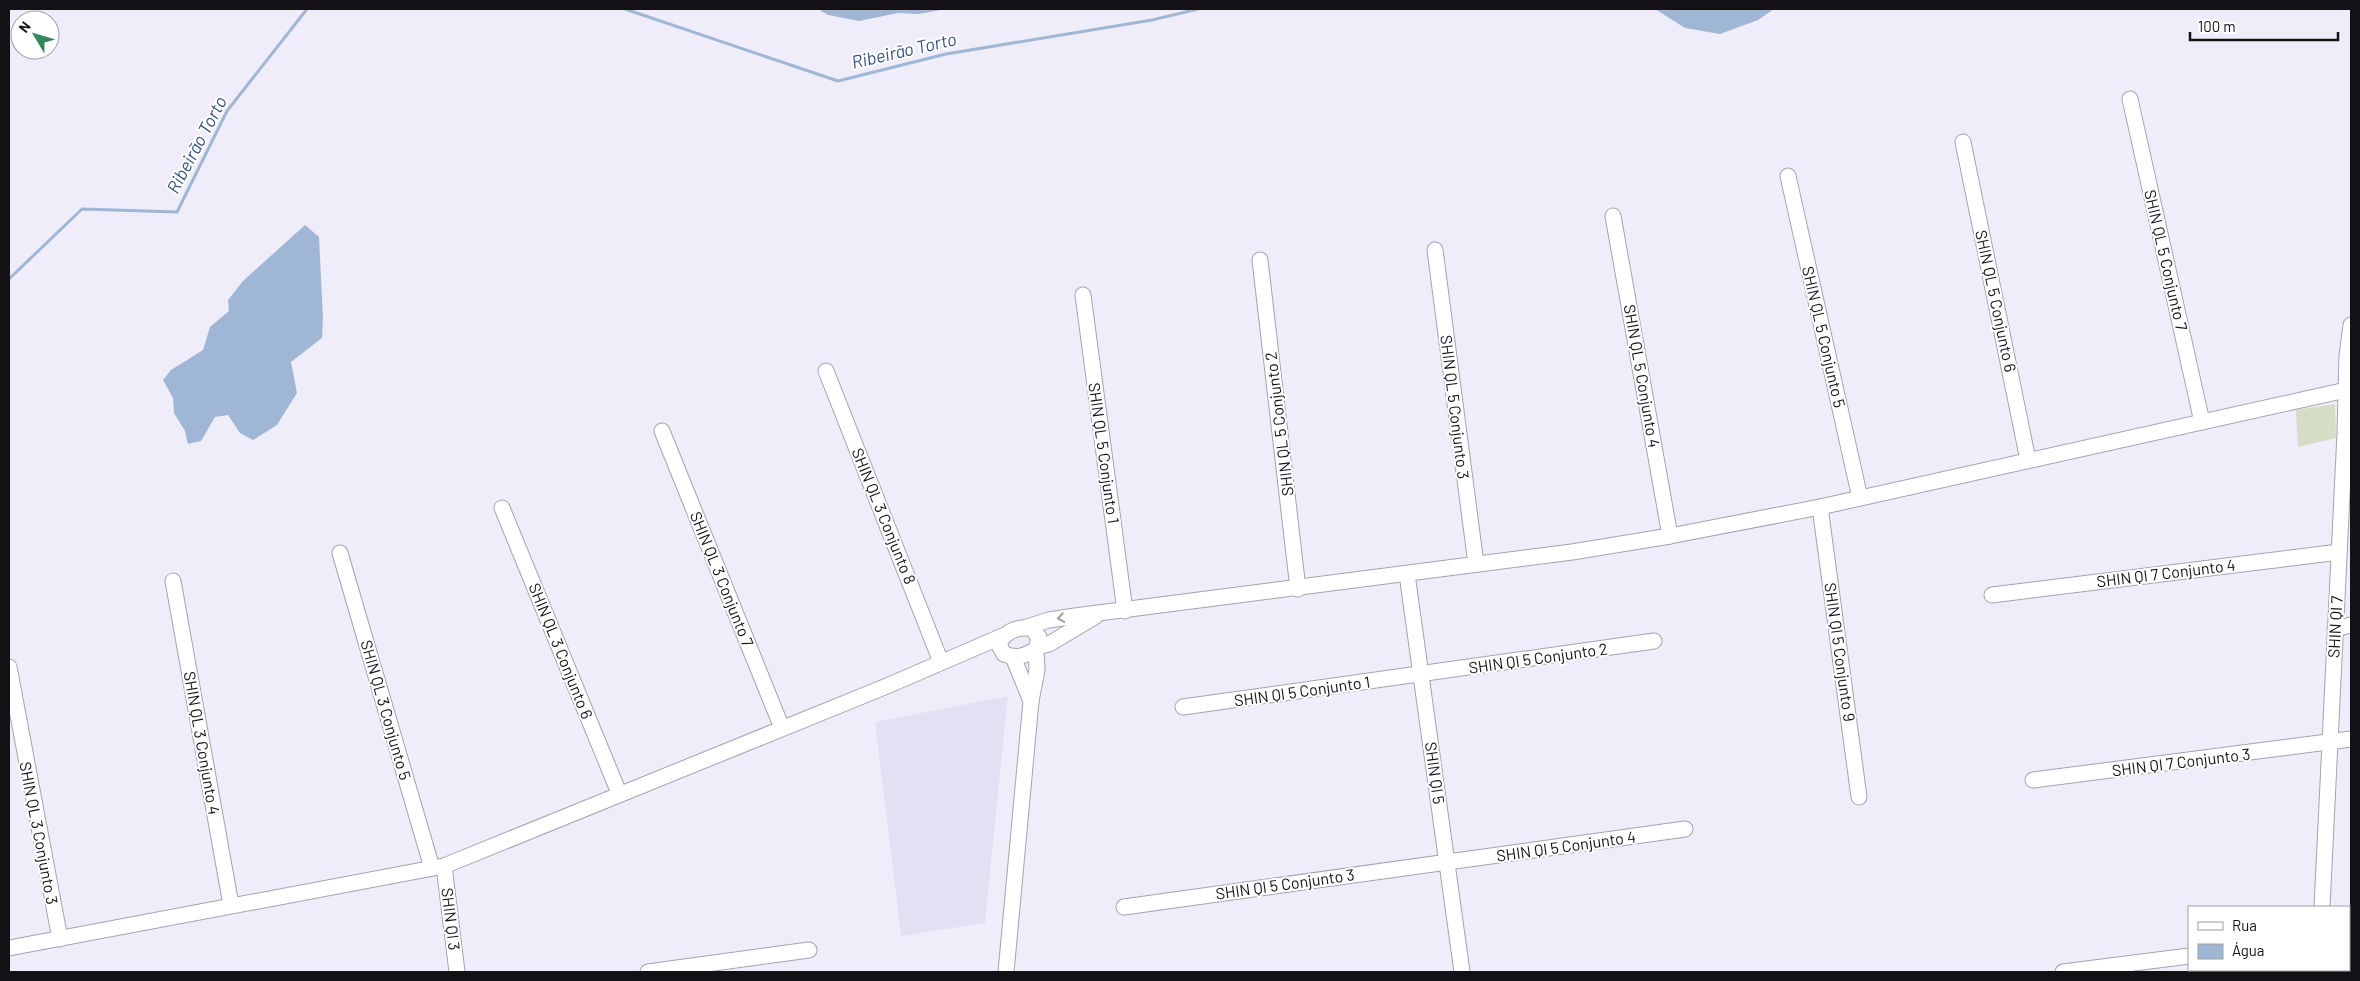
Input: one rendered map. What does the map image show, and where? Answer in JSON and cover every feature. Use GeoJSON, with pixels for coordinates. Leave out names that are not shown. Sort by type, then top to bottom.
{"type":"FeatureCollection","features":[{"type":"Feature","properties":{"kind":"street","name":"SHIN QL 5 Conjunto 7"},"geometry":{"type":"LineString","coordinates":[[2130,99],[2202,422]]}},
{"type":"Feature","properties":{"kind":"street","name":"SHIN QL 5 Conjunto 6"},"geometry":{"type":"LineString","coordinates":[[1963,142],[2028,460]]}},
{"type":"Feature","properties":{"kind":"street","name":"SHIN QL 5 Conjunto 5"},"geometry":{"type":"LineString","coordinates":[[1788,176],[1860,498]]}},
{"type":"Feature","properties":{"kind":"street","name":"SHIN QL 5 Conjunto 4"},"geometry":{"type":"LineString","coordinates":[[1614,216],[1670,536]]}},
{"type":"Feature","properties":{"kind":"street","name":"SHIN QL 5 Conjunto 3"},"geometry":{"type":"LineString","coordinates":[[1435,250],[1476,564]]}},
{"type":"Feature","properties":{"kind":"street","name":"SHIN QL 5 Conjunto 2"},"geometry":{"type":"LineString","coordinates":[[1260,260],[1298,589]]}},
{"type":"Feature","properties":{"kind":"street","name":"SHIN QL 5 Conjunto 1"},"geometry":{"type":"LineString","coordinates":[[1083,295],[1125,611]]}},
{"type":"Feature","properties":{"kind":"street","name":"SHIN QI 7"},"geometry":{"type":"LineString","coordinates":[[2322,906],[2328,744],[2348,433],[2347,356],[2351,325]]}},
{"type":"Feature","properties":{"kind":"street","name":"SHIN QL 3 Conjunto 8"},"geometry":{"type":"LineString","coordinates":[[826,371],[941,662]]}},
{"type":"Feature","properties":{"kind":"street"},"geometry":{"type":"LineString","coordinates":[[9,948],[438,867],[956,657],[1005,635],[1011,630],[1049,620],[1572,552],[1670,536],[1820,507],[2346,390]]}},
{"type":"Feature","properties":{"kind":"street","name":"SHIN QL 3 Conjunto 7"},"geometry":{"type":"LineString","coordinates":[[662,431],[782,728]]}},
{"type":"Feature","properties":{"kind":"street","name":"SHIN QI 5 Conjunto 9"},"geometry":{"type":"LineString","coordinates":[[1820,507],[1859,797]]}},
{"type":"Feature","properties":{"kind":"street","name":"SHIN QL 3 Conjunto 6"},"geometry":{"type":"LineString","coordinates":[[502,508],[620,794]]}},
{"type":"Feature","properties":{"kind":"street","name":"SHIN QL 3 Conjunto 5"},"geometry":{"type":"LineString","coordinates":[[340,552],[438,867]]}},
{"type":"Feature","properties":{"kind":"street","name":"SHIN QI 7 Conjunto 4"},"geometry":{"type":"LineString","coordinates":[[1992,595],[2339,552]]}},
{"type":"Feature","properties":{"kind":"street","name":"SHIN QI 5"},"geometry":{"type":"LineString","coordinates":[[1407,574],[1462,972]]}},
{"type":"Feature","properties":{"kind":"street","name":"SHIN QL 3 Conjunto 4"},"geometry":{"type":"LineString","coordinates":[[173,581],[231,905]]}},
{"type":"Feature","properties":{"kind":"street"},"geometry":{"type":"LineString","coordinates":[[956,657],[1007,654],[1020,657],[1036,648],[1049,644],[1100,614]]}},
{"type":"Feature","properties":{"kind":"street"},"geometry":{"type":"LineString","coordinates":[[2335,629],[2351,625]]}},
{"type":"Feature","properties":{"kind":"street"},"geometry":{"type":"LineString","coordinates":[[1006,972],[1031,701],[1038,659],[1036,648],[1039,637],[1036,632],[1024,628]]}},
{"type":"Feature","properties":{"kind":"street"},"geometry":{"type":"LineString","coordinates":[[1005,635],[999,644],[1007,654],[1031,701]]}},
{"type":"Feature","properties":{"kind":"street","name":"SHIN QI 5 Conjunto 2"},"geometry":{"type":"LineString","coordinates":[[1422,674],[1654,642]]}},
{"type":"Feature","properties":{"kind":"street","name":"SHIN QL 3 Conjunto 3"},"geometry":{"type":"LineString","coordinates":[[9,667],[60,939]]}},
{"type":"Feature","properties":{"kind":"street","name":"SHIN QI 5 Conjunto 1"},"geometry":{"type":"LineString","coordinates":[[1183,707],[1422,674]]}},
{"type":"Feature","properties":{"kind":"street"},"geometry":{"type":"LineString","coordinates":[[2328,744],[2351,740]]}},
{"type":"Feature","properties":{"kind":"street","name":"SHIN QI 7 Conjunto 3"},"geometry":{"type":"LineString","coordinates":[[2033,780],[2328,744]]}},
{"type":"Feature","properties":{"kind":"street","name":"SHIN QI 5 Conjunto 4"},"geometry":{"type":"LineString","coordinates":[[1447,862],[1685,829]]}},
{"type":"Feature","properties":{"kind":"street","name":"SHIN QI 5 Conjunto 3"},"geometry":{"type":"LineString","coordinates":[[1124,907],[1447,862]]}},
{"type":"Feature","properties":{"kind":"street","name":"SHIN QI 3"},"geometry":{"type":"LineString","coordinates":[[438,867],[458,972]]}},
{"type":"Feature","properties":{"kind":"street"},"geometry":{"type":"LineString","coordinates":[[648,972],[809,950]]}},
{"type":"Feature","properties":{"kind":"street"},"geometry":{"type":"LineString","coordinates":[[2064,972],[2188,956]]}},
{"type":"Feature","properties":{"kind":"shaded area"},"geometry":{"type":"Polygon","coordinates":[[[1008,696],[985,923],[901,936],[875,722],[1008,696]]]}},
{"type":"Feature","properties":{"kind":"green space"},"geometry":{"type":"Polygon","coordinates":[[[2335,404],[2336,438],[2298,447],[2296,410],[2335,404]]]}},
{"type":"Feature","properties":{"kind":"water"},"geometry":{"type":"Polygon","coordinates":[[[818,9],[946,9],[919,14],[898,13],[859,21],[828,15],[818,9]]]}},
{"type":"Feature","properties":{"kind":"water"},"geometry":{"type":"Polygon","coordinates":[[[1655,9],[1774,9],[1758,20],[1720,34],[1685,28],[1655,9]]]}},
{"type":"Feature","properties":{"kind":"water"},"geometry":{"type":"Polygon","coordinates":[[[305,225],[319,237],[323,318],[322,338],[291,362],[297,393],[277,425],[253,440],[240,433],[228,415],[215,417],[201,441],[188,444],[185,431],[174,413],[173,398],[163,380],[171,370],[203,350],[210,327],[229,311],[228,300],[243,281],[305,225]]]}},
{"type":"Feature","properties":{"kind":"waterway","name":"Ribeirão Torto"},"geometry":{"type":"LineString","coordinates":[[9,279],[82,209],[177,212],[227,111],[307,9]]}},
{"type":"Feature","properties":{"kind":"waterway","name":"Ribeirão Torto"},"geometry":{"type":"LineString","coordinates":[[625,9],[838,81],[946,54],[1152,20],[1198,9]]}}]}
